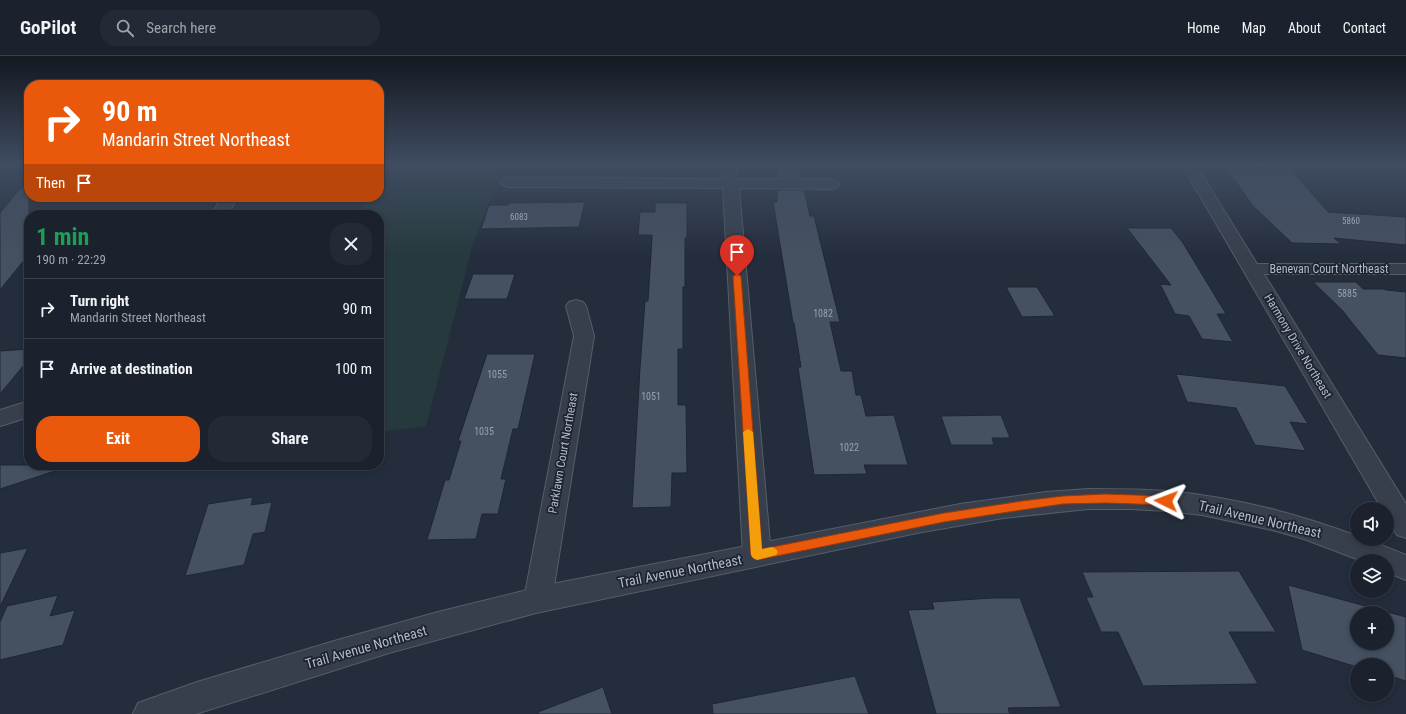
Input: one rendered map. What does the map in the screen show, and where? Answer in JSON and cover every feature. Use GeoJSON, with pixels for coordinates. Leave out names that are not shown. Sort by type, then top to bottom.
{"type":"FeatureCollection","features":[{"type":"Feature","properties":{"kind":"street"},"geometry":{"type":"LineString","coordinates":[[732,196],[757,555]]}},
{"type":"Feature","properties":{"kind":"street","name":"Harmony Drive Northeast"},"geometry":{"type":"LineString","coordinates":[[1208,196],[1406,527]]}},
{"type":"Feature","properties":{"kind":"street","name":"Benevan Court Northeast"},"geometry":{"type":"LineString","coordinates":[[1252,269],[1406,269]]}},
{"type":"Feature","properties":{"kind":"street","name":"Parklawn Court Northeast"},"geometry":{"type":"LineString","coordinates":[[538,599],[584,336],[576,306]]}},
{"type":"Feature","properties":{"kind":"street"},"geometry":{"type":"LineString","coordinates":[[0,418],[24,411]]}},
{"type":"Feature","properties":{"kind":"street","name":"Trail Avenue Northeast"},"geometry":{"type":"LineString","coordinates":[[149,714],[253,679],[404,635],[538,599],[944,518],[1063,500],[1132,499],[1202,504],[1285,522],[1331,536],[1375,553],[1406,568]]}},
{"type":"Feature","properties":{"kind":"green space"},"geometry":{"type":"Polygon","coordinates":[[[384,196],[492,196],[473,244],[426,426],[384,431],[384,210],[360,210],[364,202],[384,202],[384,196]]]}},
{"type":"Feature","properties":{"kind":"building"},"geometry":{"type":"Polygon","coordinates":[[[14,196],[24,196],[24,202],[29,202],[29,210],[24,210],[24,260],[0,290],[0,213],[14,196]]]}},
{"type":"Feature","properties":{"kind":"building"},"geometry":{"type":"Polygon","coordinates":[[[777,196],[805,196],[810,216],[814,216],[840,322],[830,322],[841,371],[852,371],[856,395],[861,395],[866,416],[894,415],[908,465],[864,465],[867,474],[814,475],[798,367],[801,367],[773,202],[777,202],[777,196]]]}},
{"type":"Feature","properties":{"kind":"building"},"geometry":{"type":"Polygon","coordinates":[[[1246,196],[1314,196],[1328,212],[1406,217],[1406,245],[1334,238],[1341,244],[1292,243],[1253,206],[1246,196]]]}},
{"type":"Feature","properties":{"kind":"building"},"geometry":{"type":"Polygon","coordinates":[[[585,202],[579,227],[481,229],[489,205],[508,205],[509,203],[585,202]]]}},
{"type":"Feature","properties":{"kind":"building"},"geometry":{"type":"Polygon","coordinates":[[[655,203],[687,203],[685,287],[683,287],[683,349],[678,349],[678,405],[686,405],[687,473],[672,473],[671,507],[632,508],[640,368],[645,301],[648,301],[652,238],[652,235],[638,235],[640,212],[655,212],[655,203]]]}},
{"type":"Feature","properties":{"kind":"building"},"geometry":{"type":"Polygon","coordinates":[[[1127,228],[1171,228],[1183,243],[1226,314],[1217,314],[1233,342],[1202,339],[1189,316],[1175,314],[1160,284],[1171,285],[1127,228]]]}},
{"type":"Feature","properties":{"kind":"building"},"geometry":{"type":"Polygon","coordinates":[[[473,274],[515,274],[507,299],[464,299],[473,274]]]}},
{"type":"Feature","properties":{"kind":"building"},"geometry":{"type":"Polygon","coordinates":[[[1313,282],[1356,282],[1363,289],[1384,289],[1406,292],[1406,358],[1378,355],[1342,310],[1313,282]]]}},
{"type":"Feature","properties":{"kind":"building"},"geometry":{"type":"Polygon","coordinates":[[[1006,287],[1037,287],[1055,316],[1022,317],[1006,287]]]}},
{"type":"Feature","properties":{"kind":"building"},"geometry":{"type":"Polygon","coordinates":[[[24,349],[24,365],[0,394],[0,351],[24,349]]]}},
{"type":"Feature","properties":{"kind":"building"},"geometry":{"type":"Polygon","coordinates":[[[487,354],[535,354],[518,429],[513,429],[501,479],[506,479],[498,514],[482,514],[476,539],[427,540],[445,480],[449,480],[461,441],[458,441],[487,354]]]}},
{"type":"Feature","properties":{"kind":"building"},"geometry":{"type":"Polygon","coordinates":[[[1176,374],[1285,386],[1308,424],[1290,422],[1306,451],[1255,445],[1236,408],[1187,402],[1176,374]]]}},
{"type":"Feature","properties":{"kind":"building"},"geometry":{"type":"Polygon","coordinates":[[[1001,415],[1010,438],[992,438],[994,445],[951,445],[941,416],[1001,415]]]}},
{"type":"Feature","properties":{"kind":"building"},"geometry":{"type":"Polygon","coordinates":[[[0,465],[24,465],[24,470],[58,470],[0,489],[0,465]]]}},
{"type":"Feature","properties":{"kind":"building"},"geometry":{"type":"Polygon","coordinates":[[[253,497],[251,505],[272,502],[265,532],[253,534],[244,565],[185,576],[208,504],[253,497]]]}},
{"type":"Feature","properties":{"kind":"building"},"geometry":{"type":"Polygon","coordinates":[[[28,548],[0,607],[0,553],[28,548]]]}},
{"type":"Feature","properties":{"kind":"building"},"geometry":{"type":"Polygon","coordinates":[[[1239,571],[1276,632],[1229,632],[1258,684],[1143,686],[1118,632],[1101,632],[1086,597],[1093,597],[1082,572],[1239,571]]]}},
{"type":"Feature","properties":{"kind":"building"},"geometry":{"type":"Polygon","coordinates":[[[1288,585],[1365,606],[1350,606],[1350,650],[1394,650],[1394,614],[1406,617],[1406,681],[1394,677],[1394,658],[1350,658],[1350,665],[1302,650],[1288,585]]]}},
{"type":"Feature","properties":{"kind":"building"},"geometry":{"type":"Polygon","coordinates":[[[58,595],[50,616],[75,610],[63,645],[0,660],[0,622],[7,606],[58,595]]]}},
{"type":"Feature","properties":{"kind":"building"},"geometry":{"type":"Polygon","coordinates":[[[992,598],[1020,598],[1061,707],[1008,708],[1010,714],[936,714],[908,610],[934,609],[932,602],[992,598]]]}},
{"type":"Feature","properties":{"kind":"building"},"geometry":{"type":"Polygon","coordinates":[[[855,676],[869,714],[713,714],[712,704],[855,676]]]}},
{"type":"Feature","properties":{"kind":"building"},"geometry":{"type":"Polygon","coordinates":[[[603,687],[612,714],[539,714],[538,712],[603,687]]]}},
{"type":"Feature","properties":{"kind":"slow traffic"},"geometry":{"type":"LineString","coordinates":[[748,432],[757,555],[772,552]]}},
{"type":"Feature","properties":{"kind":"route"},"geometry":{"type":"LineString","coordinates":[[737,276],[757,555],[944,518],[1022,505],[1063,500],[1132,499],[1166,501]]}}]}
